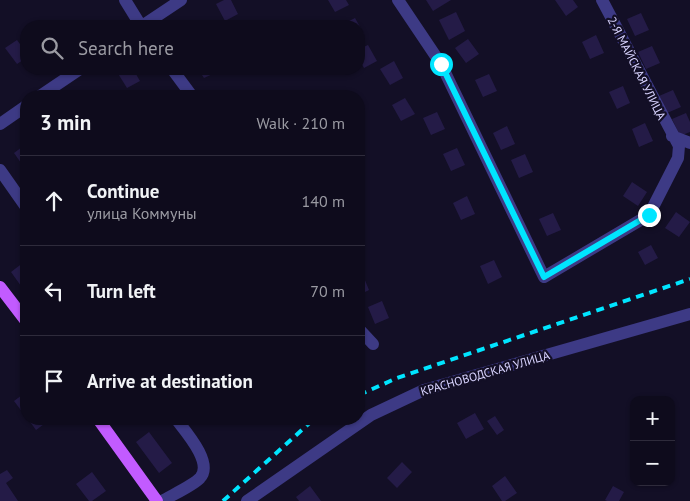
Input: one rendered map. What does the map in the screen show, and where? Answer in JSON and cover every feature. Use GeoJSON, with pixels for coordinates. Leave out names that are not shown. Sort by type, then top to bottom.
{"type":"FeatureCollection","features":[{"type":"Feature","properties":{"kind":"main road"},"geometry":{"type":"LineString","coordinates":[[0,287],[20,313]]}},
{"type":"Feature","properties":{"kind":"main road"},"geometry":{"type":"LineString","coordinates":[[102,425],[157,501]]}},
{"type":"Feature","properties":{"kind":"street"},"geometry":{"type":"LineString","coordinates":[[125,0],[137,20]]}},
{"type":"Feature","properties":{"kind":"street"},"geometry":{"type":"LineString","coordinates":[[150,20],[181,0]]}},
{"type":"Feature","properties":{"kind":"street","name":"2-Я МАЙСКАЯ УЛИЦА"},"geometry":{"type":"LineString","coordinates":[[398,0],[441,64],[544,277],[649,215],[678,158],[679,146],[672,136],[602,0]]}},
{"type":"Feature","properties":{"kind":"street"},"geometry":{"type":"LineString","coordinates":[[49,90],[71,75]]}},
{"type":"Feature","properties":{"kind":"street"},"geometry":{"type":"LineString","coordinates":[[176,75],[188,90]]}},
{"type":"Feature","properties":{"kind":"street"},"geometry":{"type":"LineString","coordinates":[[0,124],[20,110]]}},
{"type":"Feature","properties":{"kind":"street"},"geometry":{"type":"LineString","coordinates":[[672,136],[690,143]]}},
{"type":"Feature","properties":{"kind":"street"},"geometry":{"type":"LineString","coordinates":[[0,170],[20,198]]}},
{"type":"Feature","properties":{"kind":"street","name":"КРАСНОВОДСКАЯ УЛИЦА"},"geometry":{"type":"LineString","coordinates":[[365,419],[424,390],[690,314]]}},
{"type":"Feature","properties":{"kind":"street"},"geometry":{"type":"LineString","coordinates":[[365,335],[373,344]]}},
{"type":"Feature","properties":{"kind":"street"},"geometry":{"type":"LineString","coordinates":[[162,501],[201,478],[204,470],[204,462],[197,448],[180,425]]}},
{"type":"Feature","properties":{"kind":"street","name":"КРАСНОВОДСКАЯ УЛИЦА"},"geometry":{"type":"LineString","coordinates":[[247,501],[357,425]]}},
{"type":"Feature","properties":{"kind":"building"},"geometry":{"type":"Polygon","coordinates":[[[224,0],[231,0],[238,14],[224,20],[216,4],[224,0]]]}},
{"type":"Feature","properties":{"kind":"building"},"geometry":{"type":"Polygon","coordinates":[[[328,0],[346,0],[349,5],[335,12],[328,0]]]}},
{"type":"Feature","properties":{"kind":"building"},"geometry":{"type":"Polygon","coordinates":[[[426,0],[451,0],[433,11],[426,0]]]}},
{"type":"Feature","properties":{"kind":"building"},"geometry":{"type":"Polygon","coordinates":[[[555,0],[573,0],[578,7],[566,16],[555,0]]]}},
{"type":"Feature","properties":{"kind":"building"},"geometry":{"type":"Polygon","coordinates":[[[456,12],[465,31],[449,40],[439,20],[456,12]]]}},
{"type":"Feature","properties":{"kind":"building"},"geometry":{"type":"Polygon","coordinates":[[[641,13],[649,30],[635,36],[627,19],[641,13]]]}},
{"type":"Feature","properties":{"kind":"building"},"geometry":{"type":"Polygon","coordinates":[[[596,35],[604,53],[590,59],[582,42],[596,35]]]}},
{"type":"Feature","properties":{"kind":"building"},"geometry":{"type":"Polygon","coordinates":[[[468,39],[479,54],[466,63],[455,48],[468,39]]]}},
{"type":"Feature","properties":{"kind":"building"},"geometry":{"type":"Polygon","coordinates":[[[17,40],[20,44],[20,62],[17,64],[5,48],[17,40]]]}},
{"type":"Feature","properties":{"kind":"building"},"geometry":{"type":"Polygon","coordinates":[[[368,45],[377,61],[365,67],[365,46],[368,45]]]}},
{"type":"Feature","properties":{"kind":"building"},"geometry":{"type":"Polygon","coordinates":[[[652,46],[660,63],[646,69],[638,52],[652,46]]]}},
{"type":"Feature","properties":{"kind":"building"},"geometry":{"type":"Polygon","coordinates":[[[394,61],[403,78],[390,85],[380,69],[394,61]]]}},
{"type":"Feature","properties":{"kind":"building"},"geometry":{"type":"Polygon","coordinates":[[[489,74],[497,91],[483,97],[475,80],[489,74]]]}},
{"type":"Feature","properties":{"kind":"building"},"geometry":{"type":"Polygon","coordinates":[[[119,75],[136,75],[140,81],[127,88],[119,75]]]}},
{"type":"Feature","properties":{"kind":"building"},"geometry":{"type":"Polygon","coordinates":[[[623,86],[630,103],[617,109],[609,92],[623,86]]]}},
{"type":"Feature","properties":{"kind":"building"},"geometry":{"type":"Polygon","coordinates":[[[673,90],[681,107],[667,113],[659,96],[673,90]]]}},
{"type":"Feature","properties":{"kind":"building"},"geometry":{"type":"Polygon","coordinates":[[[405,98],[415,114],[401,121],[392,105],[405,98]]]}},
{"type":"Feature","properties":{"kind":"building"},"geometry":{"type":"Polygon","coordinates":[[[437,112],[445,129],[431,135],[423,118],[437,112]]]}},
{"type":"Feature","properties":{"kind":"building"},"geometry":{"type":"Polygon","coordinates":[[[686,113],[690,122],[690,132],[680,136],[672,119],[686,113]]]}},
{"type":"Feature","properties":{"kind":"building"},"geometry":{"type":"Polygon","coordinates":[[[645,123],[653,141],[639,147],[632,129],[645,123]]]}},
{"type":"Feature","properties":{"kind":"building"},"geometry":{"type":"Polygon","coordinates":[[[507,126],[515,144],[501,150],[493,133],[507,126]]]}},
{"type":"Feature","properties":{"kind":"building"},"geometry":{"type":"Polygon","coordinates":[[[20,148],[20,162],[14,153],[20,148]]]}},
{"type":"Feature","properties":{"kind":"building"},"geometry":{"type":"Polygon","coordinates":[[[457,148],[465,165],[451,171],[443,154],[457,148]]]}},
{"type":"Feature","properties":{"kind":"building"},"geometry":{"type":"Polygon","coordinates":[[[525,154],[533,172],[519,178],[511,160],[525,154]]]}},
{"type":"Feature","properties":{"kind":"building"},"geometry":{"type":"Polygon","coordinates":[[[632,182],[647,192],[638,206],[623,196],[632,182]]]}},
{"type":"Feature","properties":{"kind":"building"},"geometry":{"type":"Polygon","coordinates":[[[467,196],[475,214],[461,220],[453,203],[467,196]]]}},
{"type":"Feature","properties":{"kind":"building"},"geometry":{"type":"Polygon","coordinates":[[[676,212],[690,222],[679,237],[665,228],[676,212]]]}},
{"type":"Feature","properties":{"kind":"building"},"geometry":{"type":"Polygon","coordinates":[[[553,213],[561,230],[547,236],[539,219],[553,213]]]}},
{"type":"Feature","properties":{"kind":"building"},"geometry":{"type":"Polygon","coordinates":[[[651,245],[658,258],[645,265],[638,252],[651,245]]]}},
{"type":"Feature","properties":{"kind":"building"},"geometry":{"type":"Polygon","coordinates":[[[494,260],[502,277],[488,284],[480,266],[494,260]]]}},
{"type":"Feature","properties":{"kind":"building"},"geometry":{"type":"Polygon","coordinates":[[[20,265],[20,285],[11,272],[20,265]]]}},
{"type":"Feature","properties":{"kind":"building"},"geometry":{"type":"Polygon","coordinates":[[[365,280],[369,290],[365,292],[365,280]]]}},
{"type":"Feature","properties":{"kind":"building"},"geometry":{"type":"Polygon","coordinates":[[[382,301],[389,318],[375,324],[368,307],[382,301]]]}},
{"type":"Feature","properties":{"kind":"building"},"geometry":{"type":"Polygon","coordinates":[[[20,396],[20,409],[14,401],[20,396]]]}},
{"type":"Feature","properties":{"kind":"building"},"geometry":{"type":"Polygon","coordinates":[[[475,413],[484,429],[466,439],[457,423],[475,413]]]}},
{"type":"Feature","properties":{"kind":"building"},"geometry":{"type":"Polygon","coordinates":[[[495,416],[504,430],[497,435],[487,421],[495,416]]]}},
{"type":"Feature","properties":{"kind":"building"},"geometry":{"type":"Polygon","coordinates":[[[32,425],[43,425],[36,430],[32,425]]]}},
{"type":"Feature","properties":{"kind":"building"},"geometry":{"type":"Polygon","coordinates":[[[149,432],[172,463],[159,473],[136,442],[149,432]]]}},
{"type":"Feature","properties":{"kind":"building"},"geometry":{"type":"Polygon","coordinates":[[[402,462],[412,472],[397,488],[387,478],[402,462]]]}},
{"type":"Feature","properties":{"kind":"building"},"geometry":{"type":"Polygon","coordinates":[[[7,470],[13,478],[6,483],[18,501],[0,501],[0,474],[7,470]]]}},
{"type":"Feature","properties":{"kind":"building"},"geometry":{"type":"Polygon","coordinates":[[[92,472],[106,491],[92,501],[89,501],[76,484],[92,472]]]}},
{"type":"Feature","properties":{"kind":"building"},"geometry":{"type":"Polygon","coordinates":[[[505,476],[517,493],[502,501],[492,486],[505,476]]]}},
{"type":"Feature","properties":{"kind":"building"},"geometry":{"type":"Polygon","coordinates":[[[310,486],[321,501],[299,501],[296,497],[310,486]]]}},
{"type":"Feature","properties":{"kind":"building"},"geometry":{"type":"Polygon","coordinates":[[[613,486],[624,492],[619,501],[607,501],[605,500],[613,486]]]}},
{"type":"Feature","properties":{"kind":"railway"},"geometry":{"type":"LineString","coordinates":[[365,392],[397,378],[690,279]]}},
{"type":"Feature","properties":{"kind":"railway"},"geometry":{"type":"LineString","coordinates":[[223,501],[307,425]]}},
{"type":"Feature","properties":{"kind":"route"},"geometry":{"type":"LineString","coordinates":[[441,64],[544,277],[649,215]]}}]}
